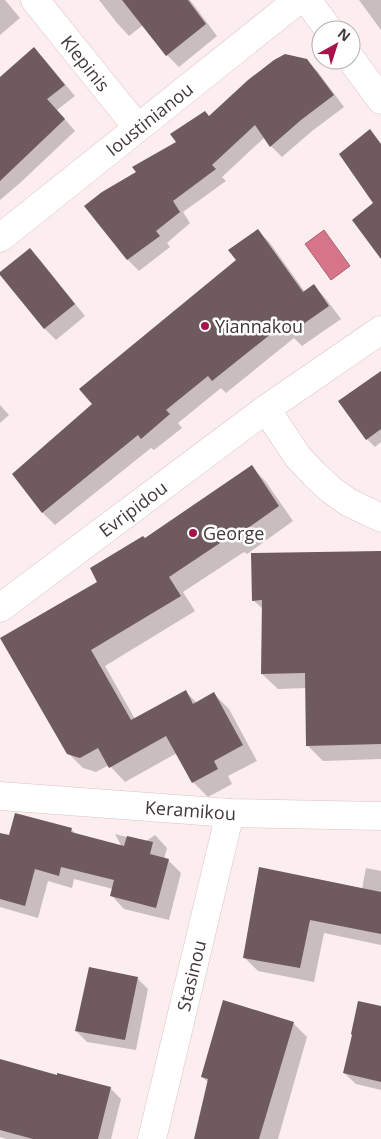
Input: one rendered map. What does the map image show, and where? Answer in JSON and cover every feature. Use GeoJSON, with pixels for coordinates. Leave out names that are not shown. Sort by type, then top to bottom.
{"type":"FeatureCollection","features":[{"type":"Feature","properties":{"kind":"street","name":"Klepinis"},"geometry":{"type":"LineString","coordinates":[[35,0],[137,127]]}},
{"type":"Feature","properties":{"kind":"street","name":"Ioustinianou"},"geometry":{"type":"LineString","coordinates":[[0,238],[298,0]]}},
{"type":"Feature","properties":{"kind":"street"},"geometry":{"type":"LineString","coordinates":[[307,0],[322,20]]}},
{"type":"Feature","properties":{"kind":"street"},"geometry":{"type":"LineString","coordinates":[[359,70],[381,100]]}},
{"type":"Feature","properties":{"kind":"street","name":"Evripidou"},"geometry":{"type":"LineString","coordinates":[[0,608],[266,409],[381,330]]}},
{"type":"Feature","properties":{"kind":"street"},"geometry":{"type":"LineString","coordinates":[[266,409],[298,457],[330,490],[348,502],[375,507]]}},
{"type":"Feature","properties":{"kind":"street","name":"Keramikou"},"geometry":{"type":"LineString","coordinates":[[0,796],[230,813],[381,816]]}},
{"type":"Feature","properties":{"kind":"street","name":"Stasinou"},"geometry":{"type":"LineString","coordinates":[[152,1139],[230,813]]}},
{"type":"Feature","properties":{"kind":"shaded area"},"geometry":{"type":"Polygon","coordinates":[[[324,230],[350,266],[331,280],[305,244],[324,230]]]}},
{"type":"Feature","properties":{"kind":"building"},"geometry":{"type":"Polygon","coordinates":[[[122,0],[188,0],[206,24],[166,56],[122,0]]]}},
{"type":"Feature","properties":{"kind":"building"},"geometry":{"type":"Polygon","coordinates":[[[34,47],[65,85],[47,99],[65,119],[0,181],[0,77],[34,47]]]}},
{"type":"Feature","properties":{"kind":"building"},"geometry":{"type":"Polygon","coordinates":[[[285,54],[307,59],[311,64],[311,70],[315,70],[334,95],[270,147],[255,125],[212,165],[216,169],[173,201],[180,212],[156,231],[160,236],[127,260],[84,206],[102,192],[136,172],[132,167],[176,142],[170,134],[205,111],[209,116],[248,80],[285,54]]]}},
{"type":"Feature","properties":{"kind":"building"},"geometry":{"type":"Polygon","coordinates":[[[370,129],[381,144],[381,259],[352,220],[373,203],[339,154],[370,129]]]}},
{"type":"Feature","properties":{"kind":"building"},"geometry":{"type":"Polygon","coordinates":[[[258,229],[303,292],[314,284],[329,306],[289,334],[282,325],[212,381],[208,376],[166,410],[170,414],[141,439],[138,435],[42,513],[12,474],[92,404],[79,389],[236,260],[228,250],[258,229]]]}},
{"type":"Feature","properties":{"kind":"building"},"geometry":{"type":"Polygon","coordinates":[[[30,248],[75,304],[44,329],[0,275],[0,272],[30,248]]]}},
{"type":"Feature","properties":{"kind":"building"},"geometry":{"type":"Polygon","coordinates":[[[381,371],[381,429],[366,440],[338,401],[381,371]]]}},
{"type":"Feature","properties":{"kind":"building"},"geometry":{"type":"Polygon","coordinates":[[[252,465],[279,506],[231,540],[229,537],[169,577],[181,596],[91,650],[131,720],[186,690],[193,704],[214,692],[243,745],[214,761],[218,769],[192,783],[166,736],[109,768],[98,748],[80,758],[67,754],[0,638],[97,582],[90,568],[143,536],[145,538],[252,465]]]}},
{"type":"Feature","properties":{"kind":"building"},"geometry":{"type":"Polygon","coordinates":[[[381,551],[381,744],[306,746],[305,673],[261,674],[262,600],[252,601],[251,553],[381,551]]]}},
{"type":"Feature","properties":{"kind":"building"},"geometry":{"type":"Polygon","coordinates":[[[15,813],[72,828],[71,832],[124,846],[127,836],[153,842],[150,854],[169,859],[156,908],[110,896],[114,880],[61,867],[59,876],[35,869],[25,906],[0,899],[0,833],[9,835],[15,813]]]}},
{"type":"Feature","properties":{"kind":"building"},"geometry":{"type":"Polygon","coordinates":[[[259,867],[381,892],[381,934],[310,920],[300,968],[243,958],[259,867]]]}},
{"type":"Feature","properties":{"kind":"building"},"geometry":{"type":"Polygon","coordinates":[[[89,967],[138,977],[125,1040],[75,1031],[89,967]]]}},
{"type":"Feature","properties":{"kind":"building"},"geometry":{"type":"Polygon","coordinates":[[[223,1000],[294,1022],[259,1139],[194,1139],[208,1079],[201,1077],[223,1000]]]}},
{"type":"Feature","properties":{"kind":"building"},"geometry":{"type":"Polygon","coordinates":[[[358,1001],[381,1006],[381,1082],[343,1073],[358,1001]]]}},
{"type":"Feature","properties":{"kind":"building"},"geometry":{"type":"Polygon","coordinates":[[[0,1059],[57,1075],[57,1073],[111,1087],[98,1139],[33,1139],[0,1130],[0,1059]]]}},
{"type":"Feature","properties":{"kind":"place","name":"Yiannakou"},"geometry":{"type":"Point","coordinates":[205,326]}},
{"type":"Feature","properties":{"kind":"place","name":"George"},"geometry":{"type":"Point","coordinates":[193,533]}}]}
